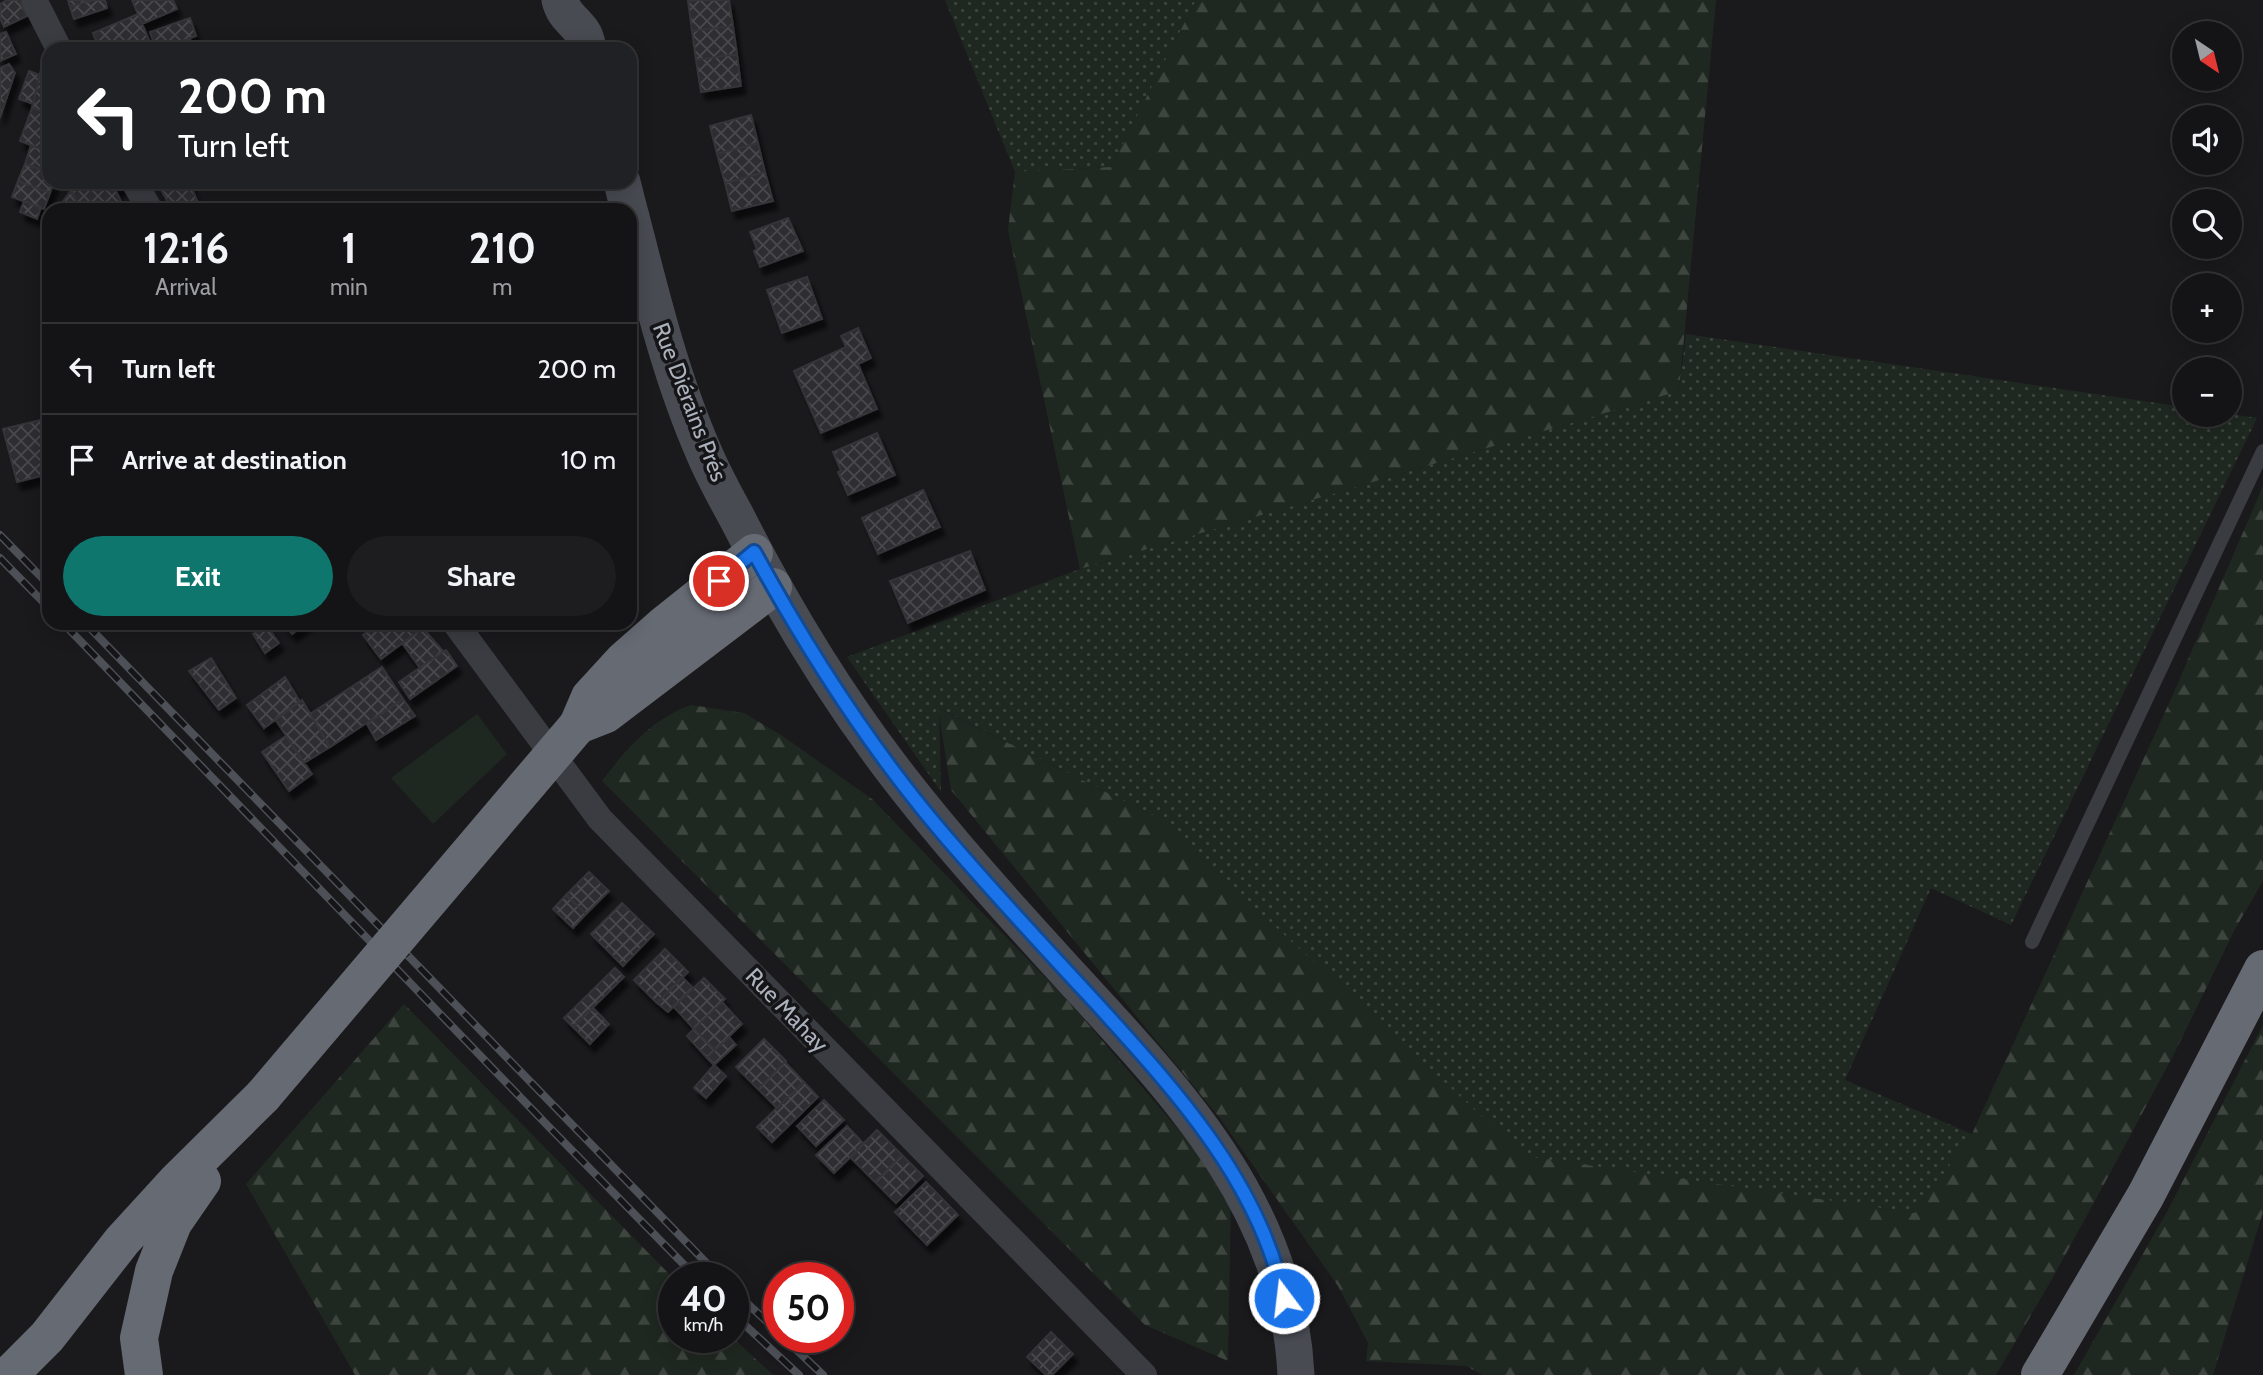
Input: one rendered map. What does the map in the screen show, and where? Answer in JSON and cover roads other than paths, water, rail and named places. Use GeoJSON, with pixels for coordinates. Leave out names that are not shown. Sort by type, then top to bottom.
{"type":"FeatureCollection","features":[{"type":"Feature","properties":{"kind":"highway"},"geometry":{"type":"LineString","coordinates":[[9,1375],[47,1337],[131,1231],[257,1101],[591,712],[623,661],[754,552]]}},
{"type":"Feature","properties":{"kind":"highway"},"geometry":{"type":"LineString","coordinates":[[591,712],[773,587]]}},
{"type":"Feature","properties":{"kind":"highway"},"geometry":{"type":"LineString","coordinates":[[2040,1375],[2146,1195],[2263,969]]}},
{"type":"Feature","properties":{"kind":"highway"},"geometry":{"type":"LineString","coordinates":[[144,1375],[139,1338],[154,1271],[173,1223],[257,1101]]}},
{"type":"Feature","properties":{"kind":"main road"},"geometry":{"type":"LineString","coordinates":[[560,0],[572,23],[588,27]]}},
{"type":"Feature","properties":{"kind":"main road","name":"Rue Diérains Prés"},"geometry":{"type":"LineString","coordinates":[[637,240],[676,378],[704,455],[773,587],[837,691],[888,764],[938,828],[1129,1040],[1203,1129],[1224,1159],[1264,1236],[1279,1275],[1296,1375]]}},
{"type":"Feature","properties":{"kind":"street"},"geometry":{"type":"LineString","coordinates":[[34,0],[55,42]]}},
{"type":"Feature","properties":{"kind":"street","name":"Rue Mahay"},"geometry":{"type":"LineString","coordinates":[[460,630],[600,819],[1144,1375]]}},
{"type":"Feature","properties":{"kind":"lane"},"geometry":{"type":"LineString","coordinates":[[2032,942],[2263,451]]}},
{"type":"Feature","properties":{"kind":"railway"},"geometry":{"type":"LineString","coordinates":[[0,535],[42,578]]}},
{"type":"Feature","properties":{"kind":"railway"},"geometry":{"type":"LineString","coordinates":[[0,558],[42,601]]}},
{"type":"Feature","properties":{"kind":"railway"},"geometry":{"type":"LineString","coordinates":[[70,630],[681,1262]]}},
{"type":"Feature","properties":{"kind":"railway"},"geometry":{"type":"LineString","coordinates":[[92,630],[705,1262]]}},
{"type":"Feature","properties":{"kind":"railway"},"geometry":{"type":"LineString","coordinates":[[749,1305],[763,1318]]}},
{"type":"Feature","properties":{"kind":"railway"},"geometry":{"type":"LineString","coordinates":[[749,1329],[799,1375]]}},
{"type":"Feature","properties":{"kind":"railway"},"geometry":{"type":"LineString","coordinates":[[800,1353],[823,1375]]}}]}
